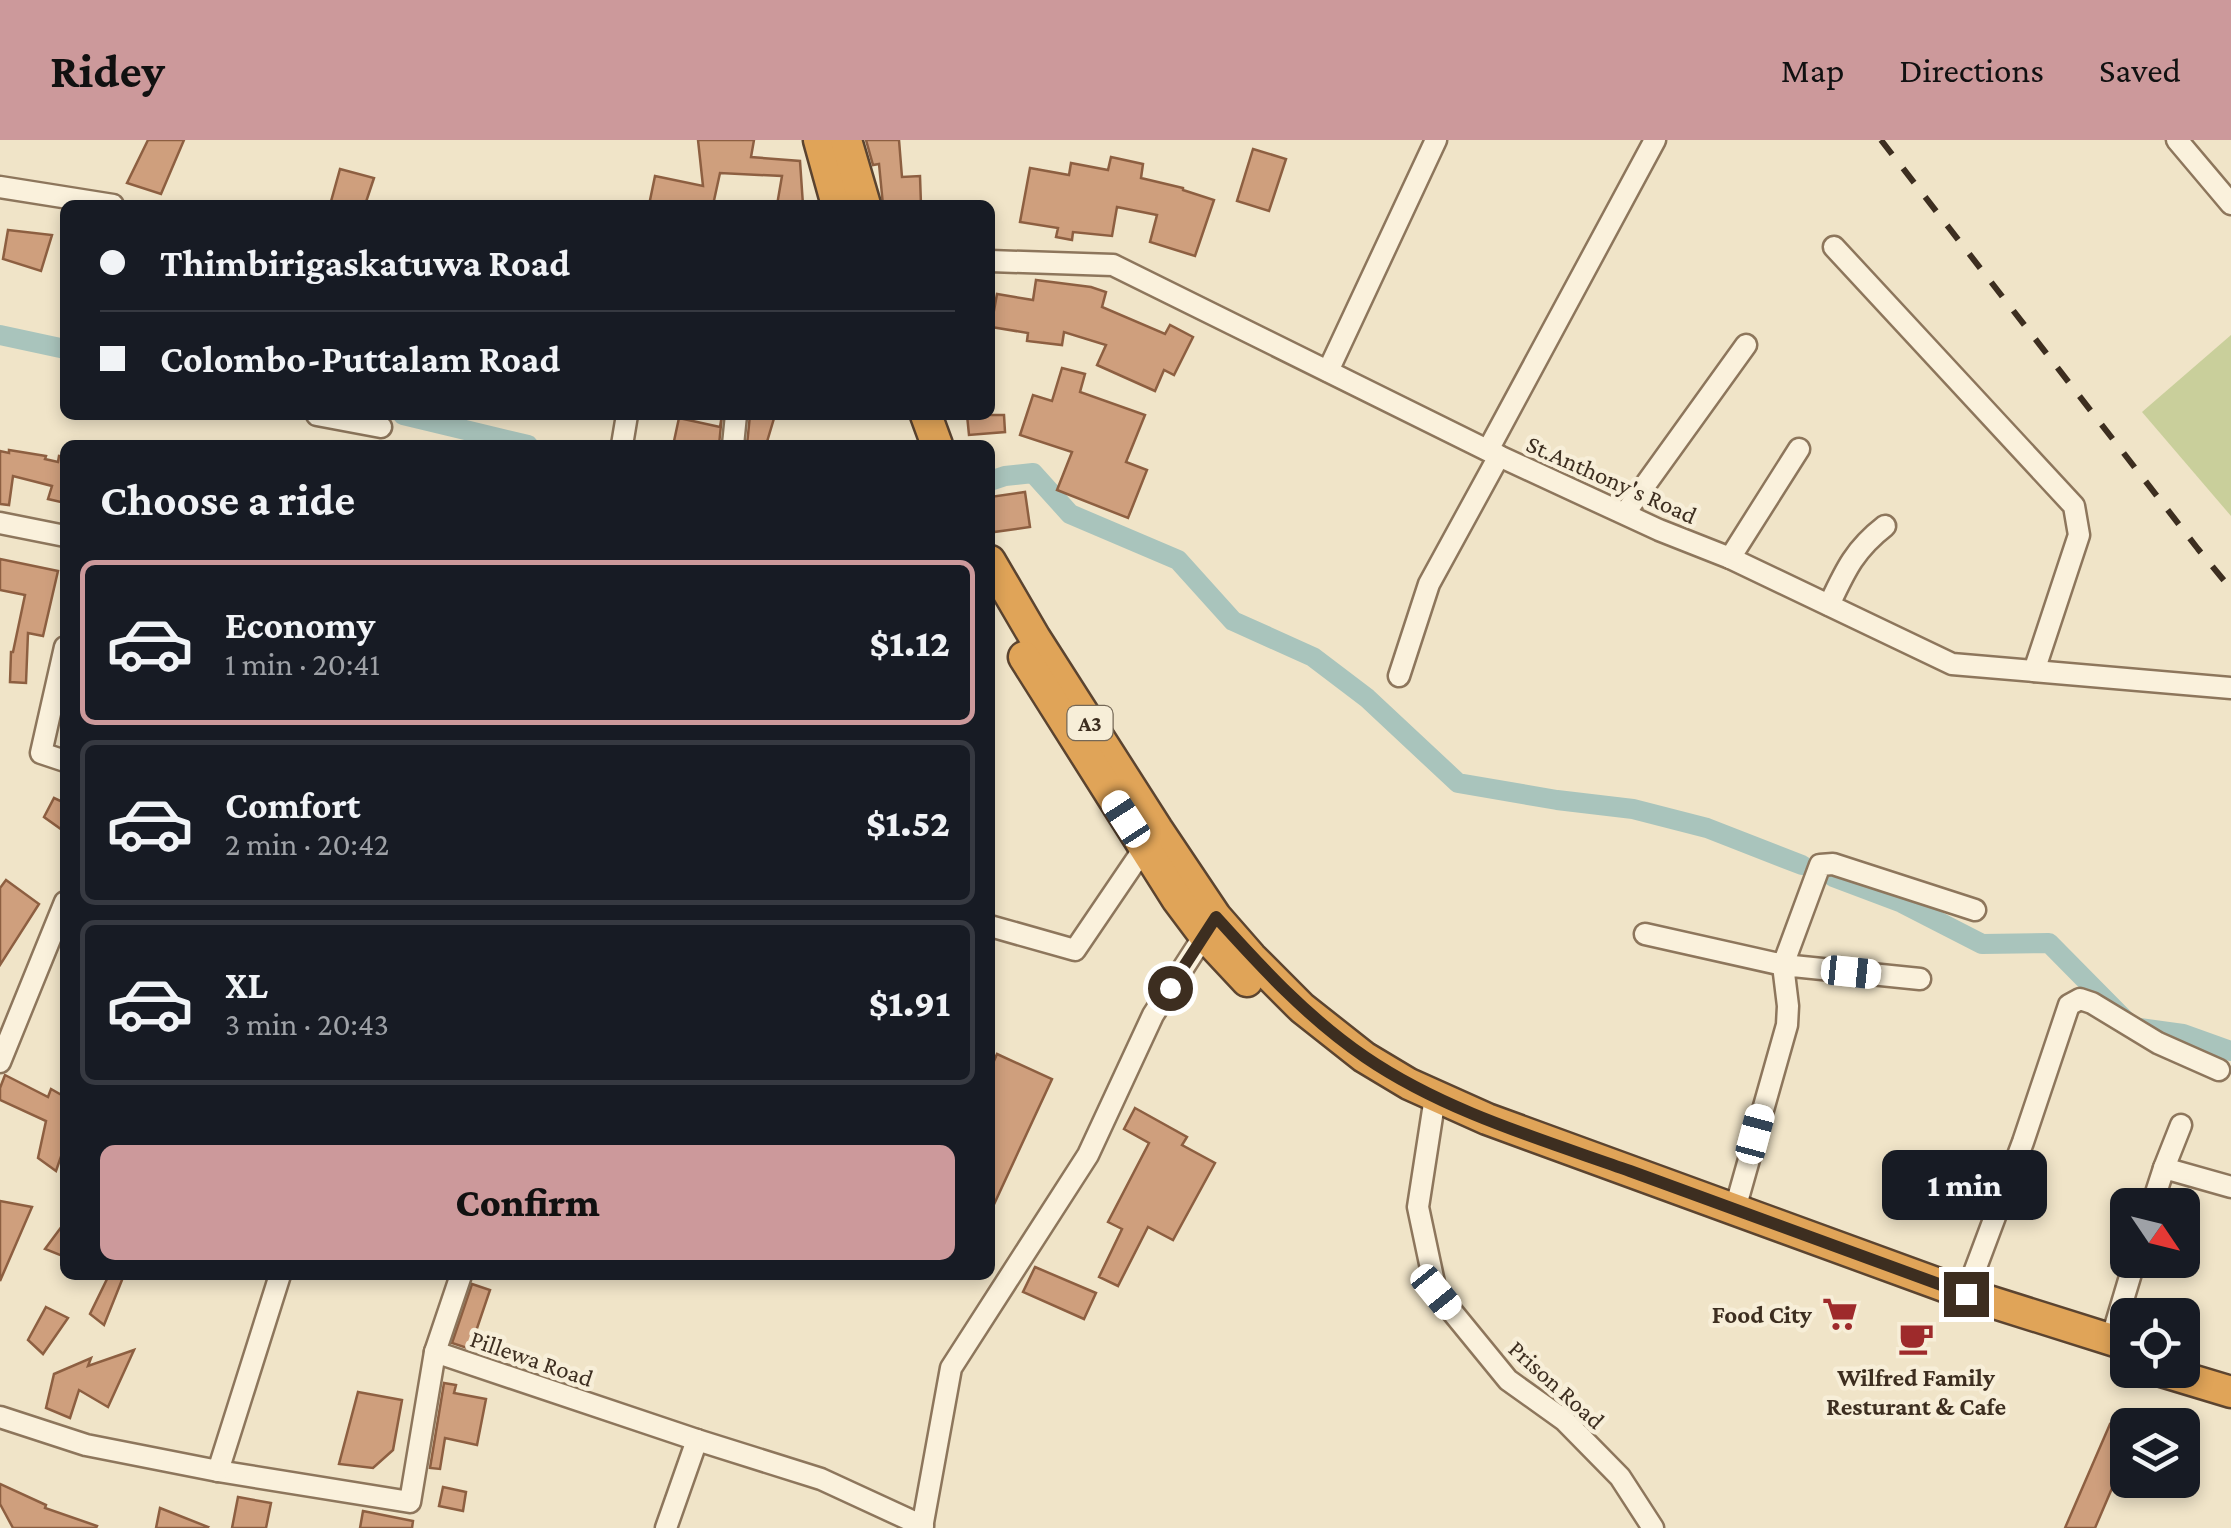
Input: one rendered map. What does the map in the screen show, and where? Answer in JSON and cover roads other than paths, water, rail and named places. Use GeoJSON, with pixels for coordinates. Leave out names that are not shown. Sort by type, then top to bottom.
{"type":"FeatureCollection","features":[{"type":"Feature","properties":{"kind":"highway"},"geometry":{"type":"LineString","coordinates":[[819,140],[837,200]]}},
{"type":"Feature","properties":{"kind":"highway"},"geometry":{"type":"LineString","coordinates":[[846,140],[864,200]]}},
{"type":"Feature","properties":{"kind":"highway","name":"A3"},"geometry":{"type":"LineString","coordinates":[[995,570],[1151,838],[1210,926],[1251,957],[1302,1008],[1364,1056],[1409,1084],[1433,1107],[1484,1139],[1961,1306],[2110,1345]]}},
{"type":"Feature","properties":{"kind":"highway","name":"A3"},"geometry":{"type":"LineString","coordinates":[[995,608],[1072,736],[1151,838]]}},
{"type":"Feature","properties":{"kind":"highway","name":"A3"},"geometry":{"type":"LineString","coordinates":[[1433,1107],[1575,1152],[2110,1344]]}},
{"type":"Feature","properties":{"kind":"highway"},"geometry":{"type":"LineString","coordinates":[[2200,1367],[2231,1376]]}},
{"type":"Feature","properties":{"kind":"highway"},"geometry":{"type":"LineString","coordinates":[[2200,1383],[2231,1392]]}},
{"type":"Feature","properties":{"kind":"street"},"geometry":{"type":"LineString","coordinates":[[1328,371],[1436,140]]}},
{"type":"Feature","properties":{"kind":"street"},"geometry":{"type":"LineString","coordinates":[[1399,676],[1429,584],[1656,140]]}},
{"type":"Feature","properties":{"kind":"street"},"geometry":{"type":"LineString","coordinates":[[2177,140],[2231,204]]}},
{"type":"Feature","properties":{"kind":"street"},"geometry":{"type":"LineString","coordinates":[[0,188],[80,200]]}},
{"type":"Feature","properties":{"kind":"street"},"geometry":{"type":"LineString","coordinates":[[1834,247],[2074,506],[2080,535],[2034,670]]}},
{"type":"Feature","properties":{"kind":"street","name":"St.Anthony's Road"},"geometry":{"type":"LineString","coordinates":[[995,261],[1113,264],[1494,453],[1659,530],[1730,558],[1952,664],[2231,688]]}},
{"type":"Feature","properties":{"kind":"street"},"geometry":{"type":"LineString","coordinates":[[1625,514],[1746,344]]}},
{"type":"Feature","properties":{"kind":"street"},"geometry":{"type":"LineString","coordinates":[[344,420],[381,427]]}},
{"type":"Feature","properties":{"kind":"street"},"geometry":{"type":"LineString","coordinates":[[1730,558],[1799,449]]}},
{"type":"Feature","properties":{"kind":"street"},"geometry":{"type":"LineString","coordinates":[[0,523],[60,535]]}},
{"type":"Feature","properties":{"kind":"street"},"geometry":{"type":"LineString","coordinates":[[1829,605],[1853,556],[1885,526]]}},
{"type":"Feature","properties":{"kind":"street"},"geometry":{"type":"LineString","coordinates":[[60,669],[41,753],[60,759]]}},
{"type":"Feature","properties":{"kind":"street"},"geometry":{"type":"LineString","coordinates":[[995,927],[1075,950],[1151,838]]}},
{"type":"Feature","properties":{"kind":"street"},"geometry":{"type":"LineString","coordinates":[[1735,1209],[1787,1025],[1783,964],[1820,865],[1833,864],[1975,910]]}},
{"type":"Feature","properties":{"kind":"street"},"geometry":{"type":"LineString","coordinates":[[0,1062],[60,914]]}},
{"type":"Feature","properties":{"kind":"street"},"geometry":{"type":"LineString","coordinates":[[922,1527],[951,1368],[1088,1155],[1153,1015],[1210,926]]}},
{"type":"Feature","properties":{"kind":"street"},"geometry":{"type":"LineString","coordinates":[[1645,934],[1783,964],[1920,978]]}},
{"type":"Feature","properties":{"kind":"street"},"geometry":{"type":"LineString","coordinates":[[1966,1294],[2023,1142],[2068,1004],[2080,999],[2092,1003],[2158,1043],[2219,1070]]}},
{"type":"Feature","properties":{"kind":"street","name":"Prison Road"},"geometry":{"type":"LineString","coordinates":[[1433,1107],[1418,1207],[1436,1292],[1508,1380],[1564,1420],[1620,1476],[1653,1528]]}},
{"type":"Feature","properties":{"kind":"street"},"geometry":{"type":"LineString","coordinates":[[2158,1188],[2180,1125]]}},
{"type":"Feature","properties":{"kind":"street"},"geometry":{"type":"LineString","coordinates":[[2164,1168],[2231,1187]]}},
{"type":"Feature","properties":{"kind":"street"},"geometry":{"type":"LineString","coordinates":[[218,1472],[278,1280]]}},
{"type":"Feature","properties":{"kind":"street"},"geometry":{"type":"LineString","coordinates":[[436,1352],[453,1280]]}},
{"type":"Feature","properties":{"kind":"street","name":"Pillewa Road"},"geometry":{"type":"LineString","coordinates":[[0,1416],[86,1445],[218,1472],[410,1502],[436,1352],[821,1478],[922,1527]]}},
{"type":"Feature","properties":{"kind":"street"},"geometry":{"type":"LineString","coordinates":[[666,1528],[697,1440]]}},
{"type":"Feature","properties":{"kind":"waterway"},"geometry":{"type":"LineString","coordinates":[[0,335],[60,348]]}},
{"type":"Feature","properties":{"kind":"waterway"},"geometry":{"type":"LineString","coordinates":[[424,420],[507,440]]}},
{"type":"Feature","properties":{"kind":"waterway"},"geometry":{"type":"LineString","coordinates":[[995,479],[1033,473],[1070,514],[1178,560],[1233,621],[1313,657],[1367,698],[1458,783],[1633,809],[1707,828],[1802,865]]}},
{"type":"Feature","properties":{"kind":"waterway"},"geometry":{"type":"LineString","coordinates":[[1833,877],[1902,903],[1982,944],[2049,943],[2132,1027],[2183,1034],[2231,1051]]}},
{"type":"Feature","properties":{"kind":"railway"},"geometry":{"type":"LineString","coordinates":[[1881,140],[2231,589]]}},
{"type":"Feature","properties":{"kind":"place","name":"Food City"},"geometry":{"type":"Point","coordinates":[1840,1314]}},
{"type":"Feature","properties":{"kind":"place","name":"Wilfred Family Resturant & Cafe"},"geometry":{"type":"Point","coordinates":[1916,1338]}}]}
